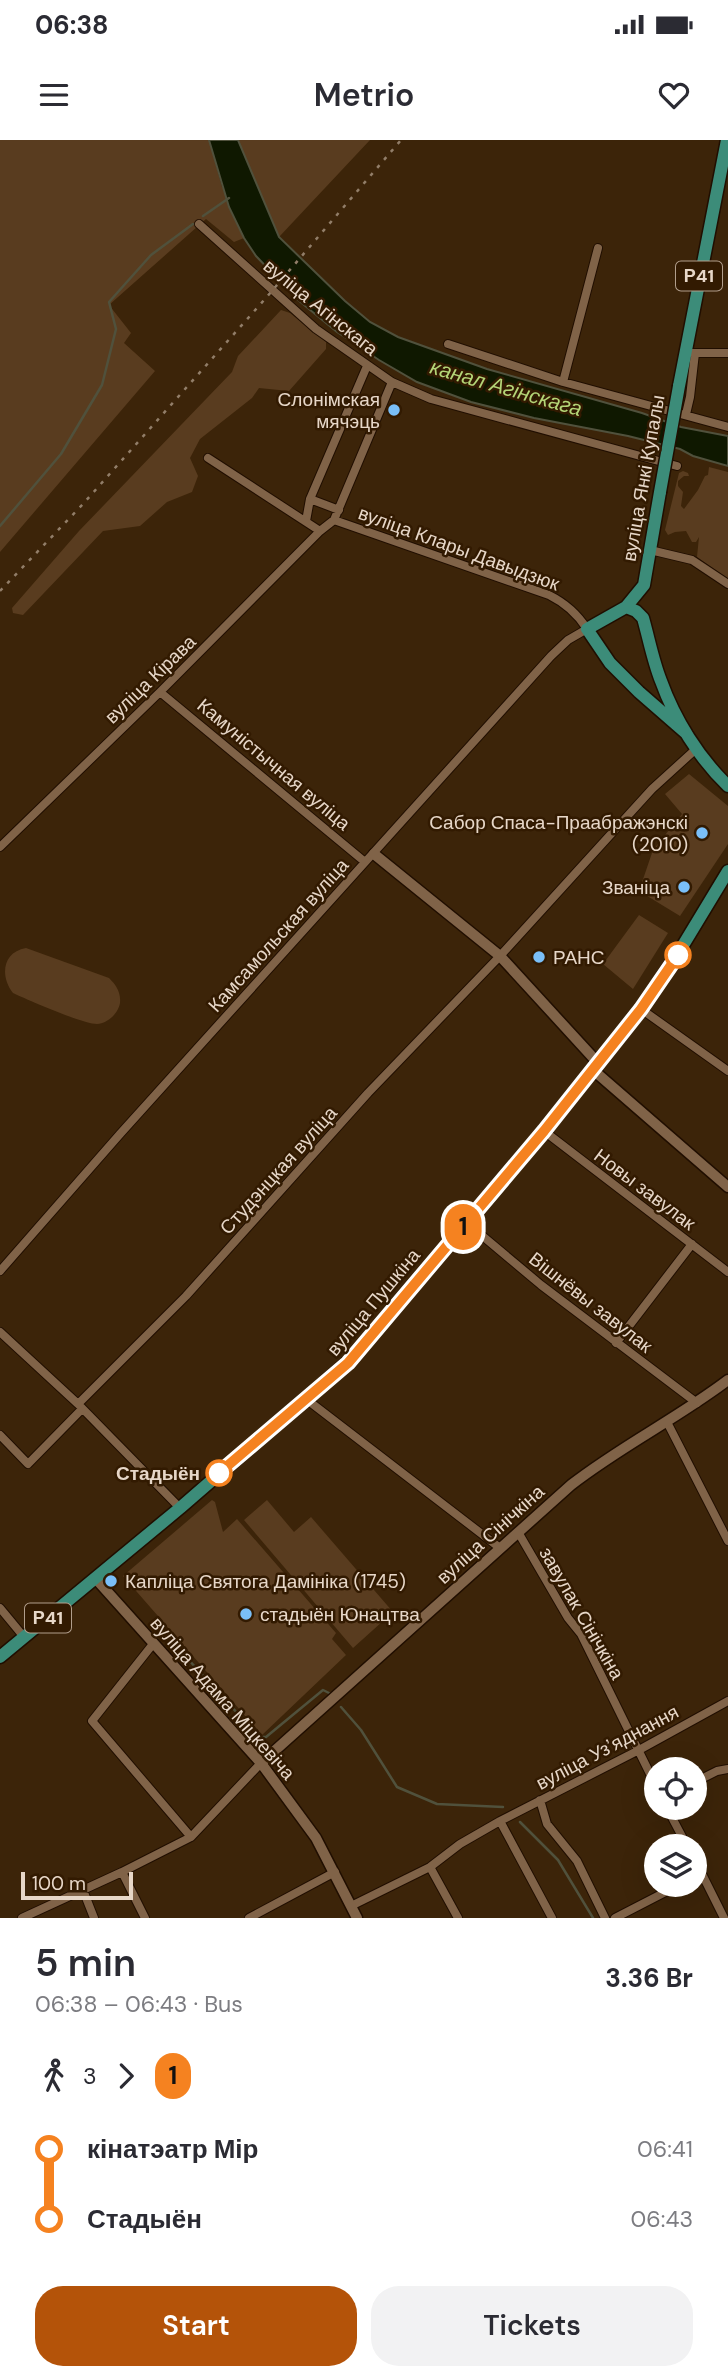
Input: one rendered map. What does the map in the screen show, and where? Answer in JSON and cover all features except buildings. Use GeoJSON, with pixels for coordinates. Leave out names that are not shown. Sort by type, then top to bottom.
{"type":"FeatureCollection","features":[{"type":"Feature","properties":{"kind":"main road","name":"вуліца Янкі Купалы"},"geometry":{"type":"LineString","coordinates":[[587,629],[626,607],[645,585],[679,386],[690,353],[727,140]]}},
{"type":"Feature","properties":{"kind":"main road","name":"Р41"},"geometry":{"type":"LineString","coordinates":[[645,585],[643,618],[661,683],[696,749],[711,771],[728,786]]}},
{"type":"Feature","properties":{"kind":"main road"},"geometry":{"type":"LineString","coordinates":[[626,607],[643,618]]}},
{"type":"Feature","properties":{"kind":"main road","name":"Р41"},"geometry":{"type":"LineString","coordinates":[[587,629],[610,663],[686,733]]}},
{"type":"Feature","properties":{"kind":"main road"},"geometry":{"type":"LineString","coordinates":[[639,692],[652,691],[661,683]]}},
{"type":"Feature","properties":{"kind":"main road","name":"вуліца Пушкіна"},"geometry":{"type":"LineString","coordinates":[[0,1657],[96,1579],[348,1363],[544,1131],[641,1009],[728,870]]}},
{"type":"Feature","properties":{"kind":"street","name":"вуліца Агінскага"},"geometry":{"type":"LineString","coordinates":[[199,224],[316,329],[392,382],[431,399],[677,466]]}},
{"type":"Feature","properties":{"kind":"street"},"geometry":{"type":"LineString","coordinates":[[563,382],[598,248]]}},
{"type":"Feature","properties":{"kind":"street"},"geometry":{"type":"LineString","coordinates":[[448,344],[563,382],[728,427]]}},
{"type":"Feature","properties":{"kind":"street"},"geometry":{"type":"LineString","coordinates":[[686,414],[690,397],[690,353],[728,353]]}},
{"type":"Feature","properties":{"kind":"street"},"geometry":{"type":"LineString","coordinates":[[306,521],[310,499],[367,366]]}},
{"type":"Feature","properties":{"kind":"street"},"geometry":{"type":"LineString","coordinates":[[334,520],[392,382]]}},
{"type":"Feature","properties":{"kind":"street"},"geometry":{"type":"LineString","coordinates":[[208,458],[320,531]]}},
{"type":"Feature","properties":{"kind":"street"},"geometry":{"type":"LineString","coordinates":[[310,499],[338,510]]}},
{"type":"Feature","properties":{"kind":"street","name":"вуліца Клары Давыдзюк"},"geometry":{"type":"LineString","coordinates":[[320,531],[334,520],[549,595],[569,607],[580,617],[587,629]]}},
{"type":"Feature","properties":{"kind":"street","name":"вуліца Кірава"},"geometry":{"type":"LineString","coordinates":[[0,847],[160,692],[320,531]]}},
{"type":"Feature","properties":{"kind":"street"},"geometry":{"type":"LineString","coordinates":[[650,550],[692,560],[728,584]]}},
{"type":"Feature","properties":{"kind":"street","name":"Камсамольская вуліца"},"geometry":{"type":"LineString","coordinates":[[0,1270],[551,656],[568,640],[587,629]]}},
{"type":"Feature","properties":{"kind":"street","name":"Камуністычная вуліца"},"geometry":{"type":"LineString","coordinates":[[160,692],[365,863]]}},
{"type":"Feature","properties":{"kind":"street","name":"Студэнцкая вуліца"},"geometry":{"type":"LineString","coordinates":[[0,1435],[28,1464],[186,1296],[368,1093],[500,956],[652,789],[696,749]]}},
{"type":"Feature","properties":{"kind":"street"},"geometry":{"type":"LineString","coordinates":[[374,853],[500,956],[595,1066],[728,1187]]}},
{"type":"Feature","properties":{"kind":"street"},"geometry":{"type":"LineString","coordinates":[[641,1009],[728,1071]]}},
{"type":"Feature","properties":{"kind":"street","name":"Новы завулак"},"geometry":{"type":"LineString","coordinates":[[544,1131],[728,1272]]}},
{"type":"Feature","properties":{"kind":"street","name":"Вішнёвы завулак"},"geometry":{"type":"LineString","coordinates":[[467,1223],[541,1285],[697,1404]]}},
{"type":"Feature","properties":{"kind":"street"},"geometry":{"type":"LineString","coordinates":[[616,1343],[692,1244]]}},
{"type":"Feature","properties":{"kind":"street"},"geometry":{"type":"LineString","coordinates":[[0,1332],[80,1406],[180,1508]]}},
{"type":"Feature","properties":{"kind":"street","name":"вуліца Сінічкіна"},"geometry":{"type":"LineString","coordinates":[[261,1763],[518,1532],[599,1463],[697,1404],[728,1380]]}},
{"type":"Feature","properties":{"kind":"street"},"geometry":{"type":"LineString","coordinates":[[306,1399],[500,1548]]}},
{"type":"Feature","properties":{"kind":"street"},"geometry":{"type":"LineString","coordinates":[[667,1422],[728,1541]]}},
{"type":"Feature","properties":{"kind":"street","name":"завулак Сінічкіна"},"geometry":{"type":"LineString","coordinates":[[518,1532],[580,1634],[644,1761]]}},
{"type":"Feature","properties":{"kind":"street","name":"вуліца Адама Міцкевіча"},"geometry":{"type":"LineString","coordinates":[[96,1579],[261,1763],[316,1839],[357,1918]]}},
{"type":"Feature","properties":{"kind":"street"},"geometry":{"type":"LineString","coordinates":[[0,1608],[24,1637]]}},
{"type":"Feature","properties":{"kind":"street"},"geometry":{"type":"LineString","coordinates":[[153,1644],[92,1721],[191,1837]]}},
{"type":"Feature","properties":{"kind":"street","name":"вуліца Узʼяднання"},"geometry":{"type":"LineString","coordinates":[[351,1906],[430,1867],[460,1844],[500,1821],[728,1701]]}},
{"type":"Feature","properties":{"kind":"street"},"geometry":{"type":"LineString","coordinates":[[22,1918],[191,1837],[261,1763]]}},
{"type":"Feature","properties":{"kind":"street"},"geometry":{"type":"LineString","coordinates":[[707,1776],[728,1769]]}},
{"type":"Feature","properties":{"kind":"street"},"geometry":{"type":"LineString","coordinates":[[540,1800],[547,1824],[577,1861],[604,1918]]}},
{"type":"Feature","properties":{"kind":"street"},"geometry":{"type":"LineString","coordinates":[[500,1821],[552,1918]]}},
{"type":"Feature","properties":{"kind":"street"},"geometry":{"type":"LineString","coordinates":[[430,1867],[458,1918]]}},
{"type":"Feature","properties":{"kind":"street"},"geometry":{"type":"LineString","coordinates":[[122,1872],[145,1918]]}},
{"type":"Feature","properties":{"kind":"street"},"geometry":{"type":"LineString","coordinates":[[249,1918],[291,1898],[335,1872]]}},
{"type":"Feature","properties":{"kind":"street"},"geometry":{"type":"LineString","coordinates":[[83,1890],[94,1918]]}},
{"type":"Feature","properties":{"kind":"street"},"geometry":{"type":"LineString","coordinates":[[707,1890],[724,1918]]}},
{"type":"Feature","properties":{"kind":"street"},"geometry":{"type":"LineString","coordinates":[[615,1918],[656,1897]]}},
{"type":"Feature","properties":{"kind":"shaded area"},"geometry":{"type":"Polygon","coordinates":[[[0,140],[209,140],[222,187],[227,192],[229,207],[244,238],[234,242],[206,219],[109,305],[131,333],[124,343],[155,371],[0,552],[0,140]]]}},
{"type":"Feature","properties":{"kind":"shaded area"},"geometry":{"type":"Polygon","coordinates":[[[238,140],[370,140],[279,237],[238,140]]]}},
{"type":"Feature","properties":{"kind":"shaded area"},"geometry":{"type":"Polygon","coordinates":[[[281,310],[290,313],[326,342],[326,349],[289,391],[259,388],[252,398],[200,439],[190,458],[198,476],[192,492],[167,502],[140,526],[103,531],[23,615],[13,613],[12,608],[79,531],[232,372],[238,356],[281,310]]]}},
{"type":"Feature","properties":{"kind":"shaded area"},"geometry":{"type":"Polygon","coordinates":[[[709,467],[728,472],[728,579],[697,557],[699,537],[696,542],[692,542],[686,531],[668,535],[665,530],[679,473],[683,471],[689,476],[678,481],[683,492],[681,506],[684,509],[708,475],[709,467]]]}},
{"type":"Feature","properties":{"kind":"shaded area"},"geometry":{"type":"Polygon","coordinates":[[[689,774],[728,806],[728,844],[680,916],[639,891],[653,850],[682,814],[665,794],[689,774]]]}},
{"type":"Feature","properties":{"kind":"shaded area"},"geometry":{"type":"Polygon","coordinates":[[[639,915],[668,933],[633,989],[603,964],[639,915]]]}},
{"type":"Feature","properties":{"kind":"shaded area"},"geometry":{"type":"Polygon","coordinates":[[[26,948],[109,978],[120,995],[115,1014],[101,1023],[90,1023],[13,993],[6,980],[6,966],[12,954],[26,948]]]}},
{"type":"Feature","properties":{"kind":"shaded area","name":"стадыён Юнацтва"},"geometry":{"type":"Polygon","coordinates":[[[212,1500],[215,1502],[223,1532],[237,1519],[336,1633],[332,1639],[346,1655],[262,1735],[123,1576],[212,1500]]]}},
{"type":"Feature","properties":{"kind":"shaded area"},"geometry":{"type":"Polygon","coordinates":[[[267,1500],[294,1532],[311,1517],[393,1612],[353,1648],[244,1520],[267,1500]]]}},
{"type":"Feature","properties":{"kind":"water","name":"канал Агінскага"},"geometry":{"type":"Polygon","coordinates":[[[209,140],[238,140],[279,237],[370,322],[398,337],[487,369],[642,413],[681,427],[728,436],[728,466],[693,456],[680,449],[628,436],[534,418],[471,402],[417,382],[379,360],[337,332],[298,300],[256,256],[229,207],[209,140]]]}},
{"type":"Feature","properties":{"kind":"waterway"},"geometry":{"type":"LineString","coordinates":[[203,216],[229,198]]}},
{"type":"Feature","properties":{"kind":"waterway"},"geometry":{"type":"LineString","coordinates":[[0,526],[61,454],[102,385],[116,329],[109,302],[151,255],[193,224]]}},
{"type":"Feature","properties":{"kind":"waterway"},"geometry":{"type":"LineString","coordinates":[[187,1658],[259,1737],[266,1737],[323,1690],[331,1694]]}},
{"type":"Feature","properties":{"kind":"waterway"},"geometry":{"type":"LineString","coordinates":[[341,1707],[361,1730],[397,1787],[437,1804],[503,1807]]}},
{"type":"Feature","properties":{"kind":"waterway"},"geometry":{"type":"LineString","coordinates":[[520,1822],[558,1860],[593,1918]]}},
{"type":"Feature","properties":{"kind":"railway"},"geometry":{"type":"LineString","coordinates":[[0,591],[83,504],[265,299],[401,140]]}},
{"type":"Feature","properties":{"kind":"bus line","name":"1"},"geometry":{"type":"LineString","coordinates":[[219,1473],[348,1363],[544,1131],[641,1009],[678,955]]}},
{"type":"Feature","properties":{"kind":"place","name":"Слонімская мячэць"},"geometry":{"type":"Point","coordinates":[394,410]}},
{"type":"Feature","properties":{"kind":"place","name":"Сабор Спаса-Праабражэнскі (2010)"},"geometry":{"type":"Point","coordinates":[702,833]}},
{"type":"Feature","properties":{"kind":"place","name":"Званіца"},"geometry":{"type":"Point","coordinates":[684,887]}},
{"type":"Feature","properties":{"kind":"place","name":"РАНС"},"geometry":{"type":"Point","coordinates":[539,957]}},
{"type":"Feature","properties":{"kind":"place","name":"Стадыён"},"geometry":{"type":"Point","coordinates":[219,1473]}},
{"type":"Feature","properties":{"kind":"place","name":"Капліца Святога Дамініка (1745)"},"geometry":{"type":"Point","coordinates":[111,1581]}},
{"type":"Feature","properties":{"kind":"place","name":"стадыён Юнацтва"},"geometry":{"type":"Point","coordinates":[246,1614]}}]}
